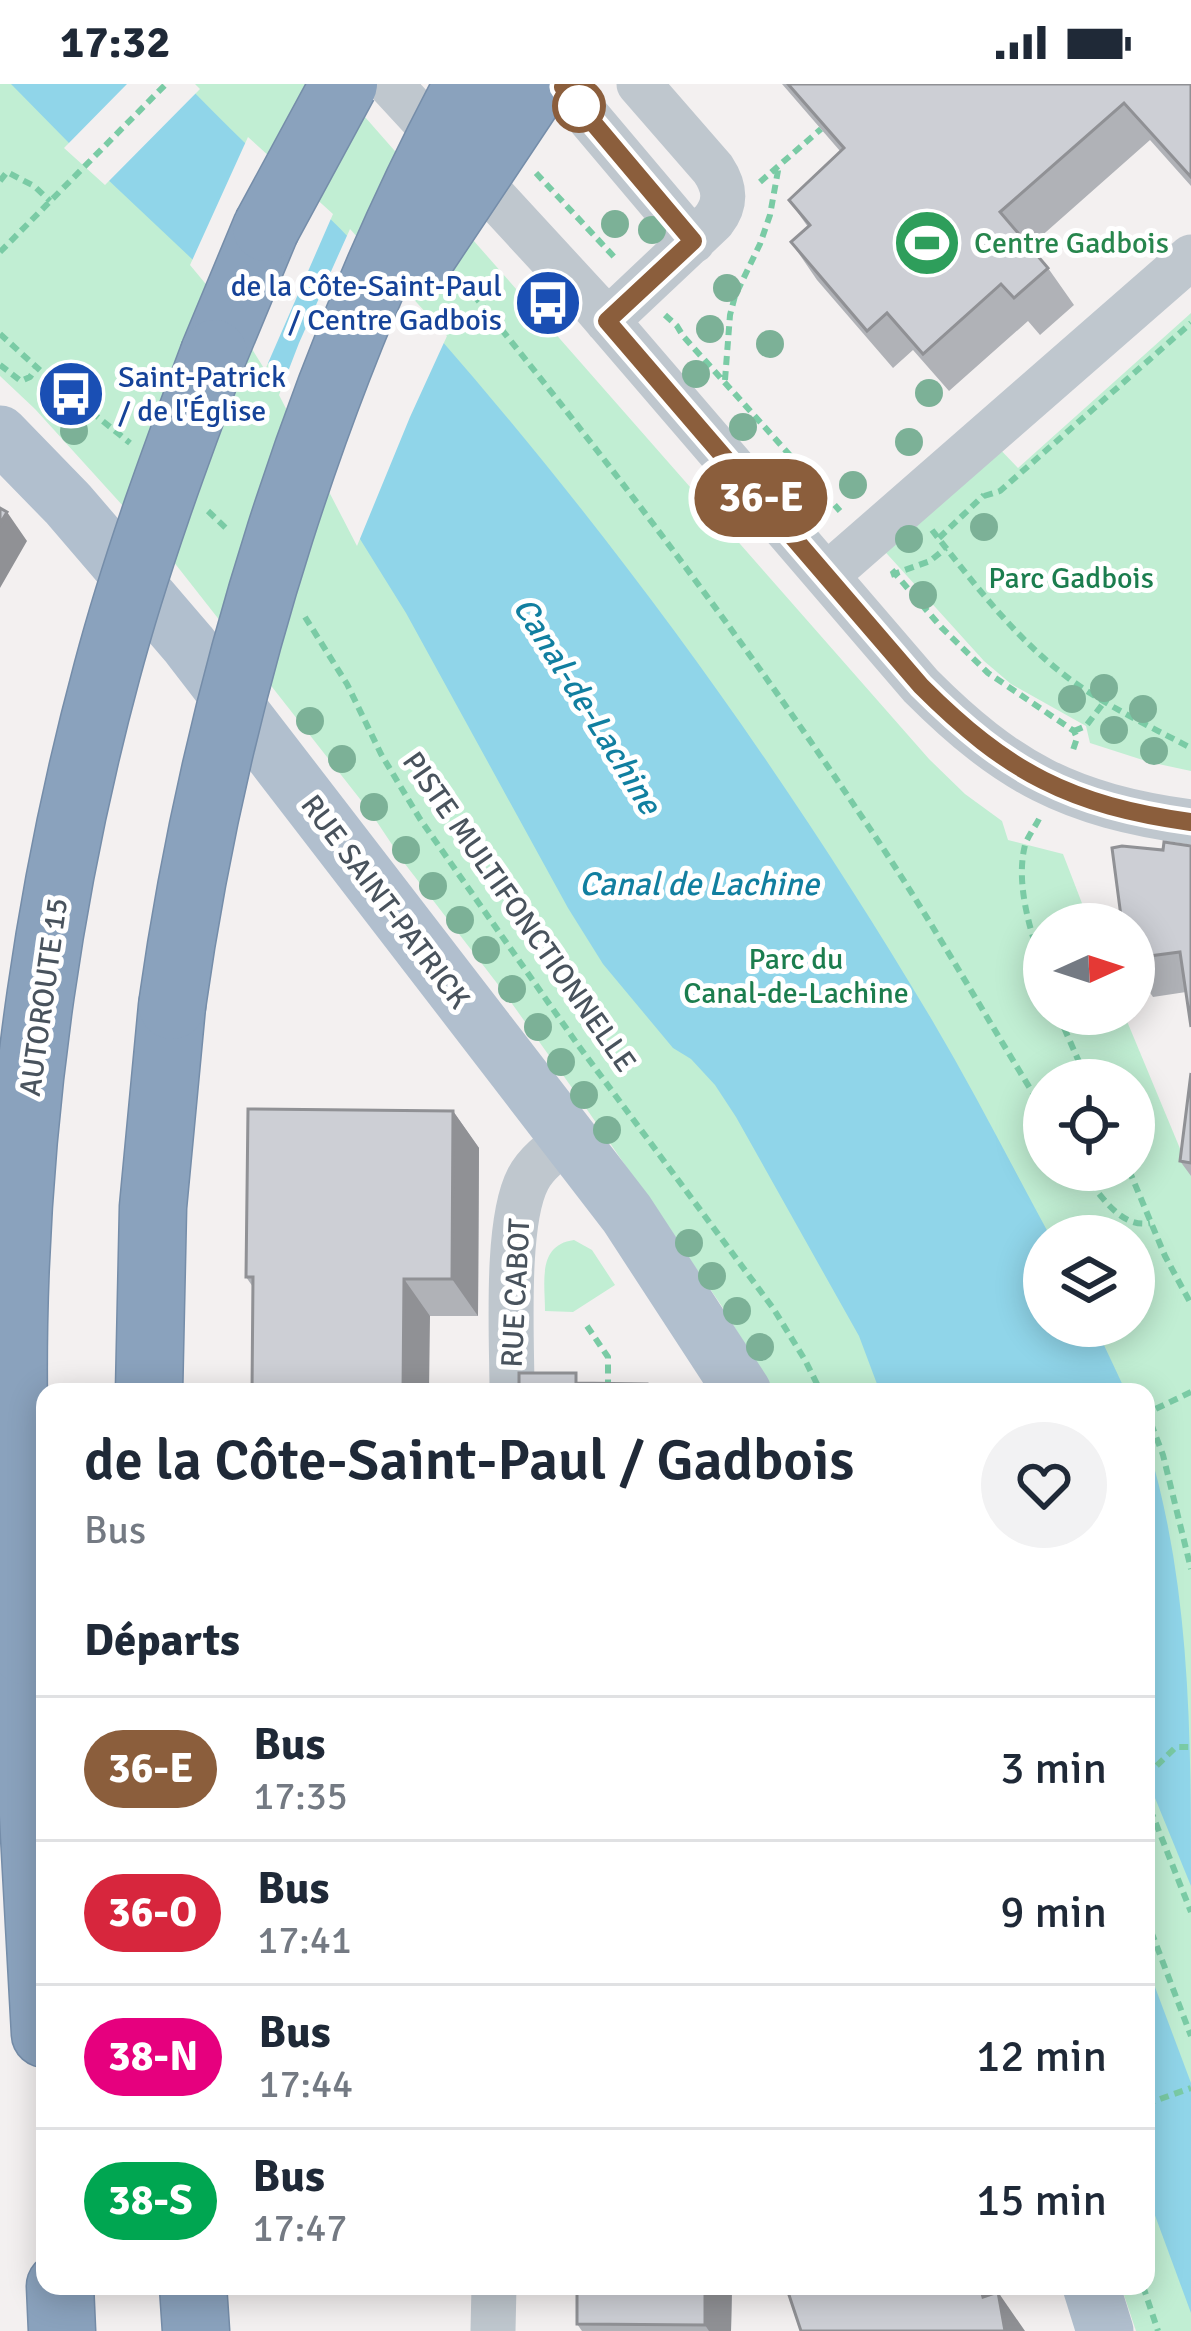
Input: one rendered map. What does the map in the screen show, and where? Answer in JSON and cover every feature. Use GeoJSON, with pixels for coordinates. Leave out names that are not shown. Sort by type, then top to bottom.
{"type":"FeatureCollection","features":[{"type":"Feature","properties":{"kind":"highway"},"geometry":{"type":"LineString","coordinates":[[266,228],[330,84]]}},
{"type":"Feature","properties":{"kind":"highway","name":"AUTOROUTE 15"},"geometry":{"type":"LineString","coordinates":[[36,1870],[14,1476],[16,1268],[33,1059],[56,907],[94,720],[183,436],[266,228],[344,84]]}},
{"type":"Feature","properties":{"kind":"highway"},"geometry":{"type":"LineString","coordinates":[[149,1383],[154,1188],[178,963],[224,731],[272,557],[306,459],[391,241],[468,84]]}},
{"type":"Feature","properties":{"kind":"highway"},"geometry":{"type":"LineString","coordinates":[[306,459],[430,243],[537,84]]}},
{"type":"Feature","properties":{"kind":"highway"},"geometry":{"type":"LineString","coordinates":[[60,2295],[62,2331]]}},
{"type":"Feature","properties":{"kind":"highway"},"geometry":{"type":"LineString","coordinates":[[194,2295],[196,2331]]}},
{"type":"Feature","properties":{"kind":"main road","name":"RUE SAINT-PATRICK"},"geometry":{"type":"LineString","coordinates":[[0,434],[68,504],[189,645],[627,1214],[737,1383]]}},
{"type":"Feature","properties":{"kind":"main road"},"geometry":{"type":"LineString","coordinates":[[1094,2295],[1105,2331]]}},
{"type":"Feature","properties":{"kind":"street"},"geometry":{"type":"LineString","coordinates":[[390,84],[607,321],[950,715],[1026,773],[1083,800],[1191,821]]}},
{"type":"Feature","properties":{"kind":"street"},"geometry":{"type":"LineString","coordinates":[[467,166],[547,84]]}},
{"type":"Feature","properties":{"kind":"street"},"geometry":{"type":"LineString","coordinates":[[564,84],[693,241]]}},
{"type":"Feature","properties":{"kind":"street"},"geometry":{"type":"LineString","coordinates":[[607,321],[719,213],[724,194],[720,180],[638,84]]}},
{"type":"Feature","properties":{"kind":"street"},"geometry":{"type":"LineString","coordinates":[[827,575],[1191,257]]}},
{"type":"Feature","properties":{"kind":"street","name":"RUE CABOT"},"geometry":{"type":"LineString","coordinates":[[512,1383],[513,1265],[522,1197],[535,1168],[568,1140]]}},
{"type":"Feature","properties":{"kind":"street"},"geometry":{"type":"LineString","coordinates":[[0,1572],[36,1572]]}},
{"type":"Feature","properties":{"kind":"street"},"geometry":{"type":"LineString","coordinates":[[493,2331],[494,2295]]}},
{"type":"Feature","properties":{"kind":"path"},"geometry":{"type":"LineString","coordinates":[[0,252],[166,84]]}},
{"type":"Feature","properties":{"kind":"path"},"geometry":{"type":"LineString","coordinates":[[719,394],[725,380],[730,315],[770,215],[779,165],[821,129]]}},
{"type":"Feature","properties":{"kind":"path"},"geometry":{"type":"LineString","coordinates":[[534,170],[627,271]]}},
{"type":"Feature","properties":{"kind":"path"},"geometry":{"type":"LineString","coordinates":[[0,181],[8,172],[50,201]]}},
{"type":"Feature","properties":{"kind":"path"},"geometry":{"type":"LineString","coordinates":[[460,278],[671,550],[822,758],[910,890],[1023,1077]]}},
{"type":"Feature","properties":{"kind":"path"},"geometry":{"type":"LineString","coordinates":[[664,315],[852,524]]}},
{"type":"Feature","properties":{"kind":"path"},"geometry":{"type":"LineString","coordinates":[[984,496],[1000,490],[1191,323]]}},
{"type":"Feature","properties":{"kind":"path"},"geometry":{"type":"LineString","coordinates":[[0,334],[139,449]]}},
{"type":"Feature","properties":{"kind":"path"},"geometry":{"type":"LineString","coordinates":[[0,365],[21,381],[37,367]]}},
{"type":"Feature","properties":{"kind":"path"},"geometry":{"type":"LineString","coordinates":[[203,506],[242,544]]}},
{"type":"Feature","properties":{"kind":"path"},"geometry":{"type":"LineString","coordinates":[[928,524],[959,568],[1019,633],[1076,683],[1191,748]]}},
{"type":"Feature","properties":{"kind":"path"},"geometry":{"type":"LineString","coordinates":[[884,582],[894,572],[930,561],[946,548]]}},
{"type":"Feature","properties":{"kind":"path"},"geometry":{"type":"LineString","coordinates":[[884,562],[988,673],[1075,731]]}},
{"type":"Feature","properties":{"kind":"path","name":"PISTE MULTIFONCTIONNELLE"},"geometry":{"type":"LineString","coordinates":[[302,613],[347,683],[381,754],[431,836],[578,1045],[750,1275],[816,1383]]}},
{"type":"Feature","properties":{"kind":"path"},"geometry":{"type":"LineString","coordinates":[[1075,731],[1086,726],[1105,701]]}},
{"type":"Feature","properties":{"kind":"path"},"geometry":{"type":"LineString","coordinates":[[1075,731],[1075,747]]}},
{"type":"Feature","properties":{"kind":"path"},"geometry":{"type":"LineString","coordinates":[[1027,903],[1024,858],[1028,839]]}},
{"type":"Feature","properties":{"kind":"path"},"geometry":{"type":"LineString","coordinates":[[1098,1191],[1121,1215]]}},
{"type":"Feature","properties":{"kind":"path"},"geometry":{"type":"LineString","coordinates":[[1155,1233],[1191,1304]]}},
{"type":"Feature","properties":{"kind":"path"},"geometry":{"type":"LineString","coordinates":[[587,1326],[608,1357],[608,1383]]}},
{"type":"Feature","properties":{"kind":"path"},"geometry":{"type":"LineString","coordinates":[[593,1334],[604,1327]]}},
{"type":"Feature","properties":{"kind":"path"},"geometry":{"type":"LineString","coordinates":[[1155,1409],[1191,1392]]}},
{"type":"Feature","properties":{"kind":"path"},"geometry":{"type":"LineString","coordinates":[[1155,1434],[1191,1569]]}},
{"type":"Feature","properties":{"kind":"path"},"geometry":{"type":"LineString","coordinates":[[1155,1767],[1176,1747],[1191,1747]]}},
{"type":"Feature","properties":{"kind":"path"},"geometry":{"type":"LineString","coordinates":[[1155,1821],[1191,1912]]}},
{"type":"Feature","properties":{"kind":"path"},"geometry":{"type":"LineString","coordinates":[[1155,1942],[1191,2036]]}},
{"type":"Feature","properties":{"kind":"path"},"geometry":{"type":"LineString","coordinates":[[1155,2101],[1191,2088]]}},
{"type":"Feature","properties":{"kind":"path"},"geometry":{"type":"LineString","coordinates":[[1146,2295],[1158,2331]]}},
{"type":"Feature","properties":{"kind":"green space","name":"Parc du Canal-de-Lachine"},"geometry":{"type":"Polygon","coordinates":[[[0,84],[336,84],[929,759],[1002,821],[1008,840],[1063,854],[1082,903],[1023,903],[1023,1035],[1133,1035],[1143,1059],[1023,1059],[1023,1191],[1155,1191],[1155,1088],[1191,1175],[1191,2331],[1136,2331],[1124,2295],[1155,2295],[1155,1383],[769,1383],[721,1305],[503,991],[371,813],[173,561],[0,376],[0,84]]]}},
{"type":"Feature","properties":{"kind":"green space","name":"Parc Gadbois"},"geometry":{"type":"Polygon","coordinates":[[[1191,313],[1191,771],[1090,743],[1086,726],[1011,684],[984,661],[879,545],[994,443],[1018,468],[1191,313]]]}},
{"type":"Feature","properties":{"kind":"green space"},"geometry":{"type":"Polygon","coordinates":[[[574,1240],[592,1250],[615,1285],[573,1312],[545,1311],[549,1257],[562,1243],[574,1240]]]}},
{"type":"Feature","properties":{"kind":"water","name":"Canal de Lachine"},"geometry":{"type":"Polygon","coordinates":[[[11,84],[186,84],[338,227],[512,423],[734,714],[948,1047],[1039,1215],[1023,1215],[1023,1347],[1105,1347],[1122,1383],[877,1383],[859,1336],[736,1117],[715,1085],[691,1059],[673,1048],[603,964],[360,539],[274,372],[234,309],[192,259],[11,84]]]}},
{"type":"Feature","properties":{"kind":"water"},"geometry":{"type":"Polygon","coordinates":[[[1155,1472],[1172,1549],[1185,1660],[1191,1886],[1155,1798],[1155,1472]]]}},
{"type":"Feature","properties":{"kind":"water"},"geometry":{"type":"Polygon","coordinates":[[[1155,1987],[1191,2083],[1191,2313],[1155,2215],[1155,1987]]]}},
{"type":"Feature","properties":{"kind":"pier"},"geometry":{"type":"Polygon","coordinates":[[[127,84],[195,84],[200,89],[105,185],[64,148],[127,84]]]}},
{"type":"Feature","properties":{"kind":"pier"},"geometry":{"type":"Polygon","coordinates":[[[248,137],[333,214],[265,370],[229,312],[190,265],[248,137]]]}},
{"type":"Feature","properties":{"kind":"pier"},"geometry":{"type":"Polygon","coordinates":[[[350,229],[447,336],[357,546],[279,395],[350,229]]]}},
{"type":"Feature","properties":{"kind":"building","name":"Centre Gadbois"},"geometry":{"type":"Polygon","coordinates":[[[788,84],[1191,84],[1191,177],[1124,103],[1000,212],[1048,268],[1014,298],[1001,284],[923,354],[887,313],[867,331],[791,242],[810,225],[789,200],[844,148],[788,84]]]}},
{"type":"Feature","properties":{"kind":"building"},"geometry":{"type":"Polygon","coordinates":[[[1164,842],[1191,846],[1191,1027],[1180,952],[1155,955],[1155,903],[1119,903],[1112,848],[1163,850],[1164,842]]]}},
{"type":"Feature","properties":{"kind":"building"},"geometry":{"type":"Polygon","coordinates":[[[1191,1073],[1191,1163],[1180,1161],[1191,1073]]]}},
{"type":"Feature","properties":{"kind":"building"},"geometry":{"type":"Polygon","coordinates":[[[248,1109],[453,1111],[452,1279],[404,1279],[403,1383],[252,1383],[253,1277],[246,1277],[248,1109]]]}},
{"type":"Feature","properties":{"kind":"building"},"geometry":{"type":"Polygon","coordinates":[[[519,1373],[576,1373],[576,1383],[519,1383],[519,1373]]]}},
{"type":"Feature","properties":{"kind":"building"},"geometry":{"type":"Polygon","coordinates":[[[577,2295],[705,2295],[705,2325],[577,2324],[577,2295]]]}},
{"type":"Feature","properties":{"kind":"building"},"geometry":{"type":"Polygon","coordinates":[[[789,2295],[999,2295],[1005,2331],[801,2331],[789,2295]]]}},
{"type":"Feature","properties":{"kind":"bus line","name":"36-E"},"geometry":{"type":"LineString","coordinates":[[564,84],[693,241],[607,321],[921,686],[973,735],[1026,773],[1083,800],[1191,822]]}},
{"type":"Feature","properties":{"kind":"place","name":"Centre Gadbois"},"geometry":{"type":"Point","coordinates":[927,243]}},
{"type":"Feature","properties":{"kind":"place","name":"de la Côte-Saint-Paul / Centre Gadbois"},"geometry":{"type":"Point","coordinates":[548,303]}},
{"type":"Feature","properties":{"kind":"place","name":"Saint-Patrick / de l'Église"},"geometry":{"type":"Point","coordinates":[71,394]}},
{"type":"Feature","properties":{"kind":"water label","name":"Canal-de-Lachine"},"geometry":{"type":"Point","coordinates":[587,706]}}]}
